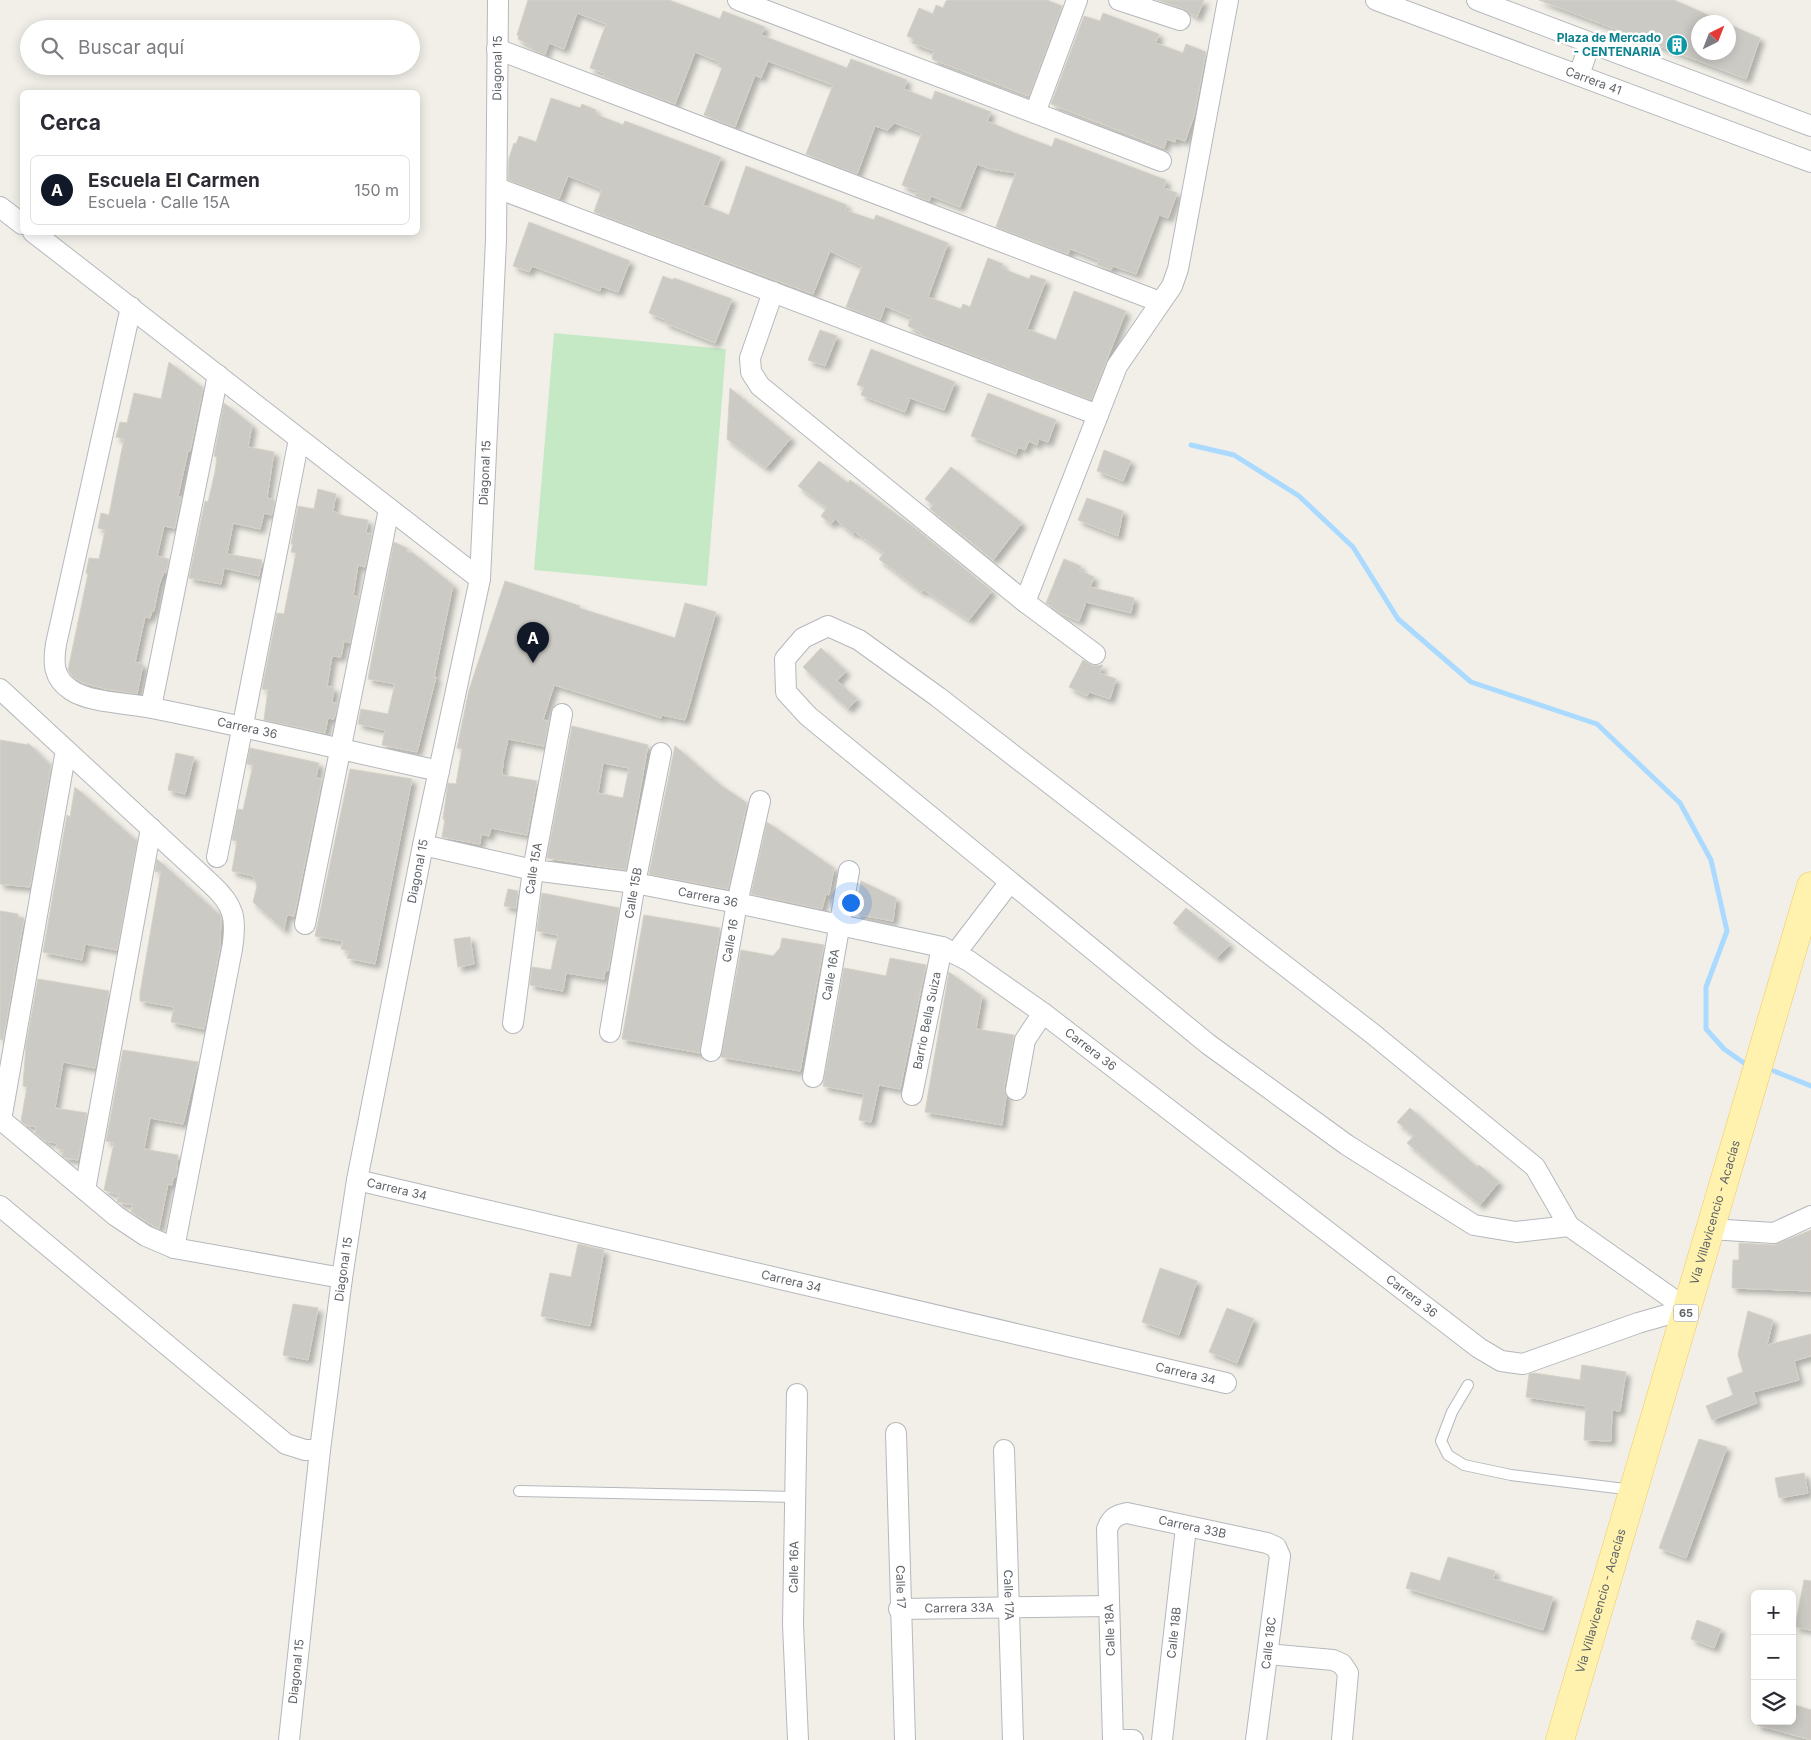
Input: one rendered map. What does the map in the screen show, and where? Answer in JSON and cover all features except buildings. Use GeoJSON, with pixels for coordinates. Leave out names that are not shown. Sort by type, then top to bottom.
{"type":"FeatureCollection","features":[{"type":"Feature","properties":{"kind":"main road","name":"Vía Villavicencio - Acacías"},"geometry":{"type":"LineString","coordinates":[[1560,1740],[1810,890]]}},
{"type":"Feature","properties":{"kind":"street","name":"Diagonal 15"},"geometry":{"type":"LineString","coordinates":[[289,1740],[320,1450],[342,1278],[357,1180],[423,845],[480,579],[489,414],[497,188],[498,0]]}},
{"type":"Feature","properties":{"kind":"street"},"geometry":{"type":"LineString","coordinates":[[738,0],[1161,161]]}},
{"type":"Feature","properties":{"kind":"street"},"geometry":{"type":"LineString","coordinates":[[1035,113],[1077,0]]}},
{"type":"Feature","properties":{"kind":"street"},"geometry":{"type":"LineString","coordinates":[[1119,0],[1180,20]]}},
{"type":"Feature","properties":{"kind":"street"},"geometry":{"type":"LineString","coordinates":[[1025,602],[1117,366],[1172,286],[1178,269],[1228,0]]}},
{"type":"Feature","properties":{"kind":"street","name":"Carrera 41"},"geometry":{"type":"LineString","coordinates":[[1376,0],[1811,162]]}},
{"type":"Feature","properties":{"kind":"street"},"geometry":{"type":"LineString","coordinates":[[1477,0],[1811,126]]}},
{"type":"Feature","properties":{"kind":"street"},"geometry":{"type":"LineString","coordinates":[[1579,75],[1590,43]]}},
{"type":"Feature","properties":{"kind":"street"},"geometry":{"type":"LineString","coordinates":[[497,49],[1160,302]]}},
{"type":"Feature","properties":{"kind":"street"},"geometry":{"type":"LineString","coordinates":[[497,188],[1098,415]]}},
{"type":"Feature","properties":{"kind":"street"},"geometry":{"type":"LineString","coordinates":[[0,207],[20,222]]}},
{"type":"Feature","properties":{"kind":"street"},"geometry":{"type":"LineString","coordinates":[[38,235],[480,579]]}},
{"type":"Feature","properties":{"kind":"street"},"geometry":{"type":"LineString","coordinates":[[773,292],[750,358],[751,372],[760,386],[1025,602],[1095,654]]}},
{"type":"Feature","properties":{"kind":"street","name":"Carrera 36"},"geometry":{"type":"LineString","coordinates":[[131,307],[56,644],[53,662],[58,678],[72,691],[87,697],[151,707],[439,771]]}},
{"type":"Feature","properties":{"kind":"street"},"geometry":{"type":"LineString","coordinates":[[151,707],[218,375]]}},
{"type":"Feature","properties":{"kind":"street"},"geometry":{"type":"LineString","coordinates":[[217,857],[299,439]]}},
{"type":"Feature","properties":{"kind":"street"},"geometry":{"type":"LineString","coordinates":[[305,924],[389,509]]}},
{"type":"Feature","properties":{"kind":"street"},"geometry":{"type":"LineString","coordinates":[[1569,1226],[1516,1232],[1474,1225],[1347,1145],[1208,1044],[808,716],[786,692],[786,659],[803,638],[828,626],[859,640],[938,697],[1373,1034],[1535,1167],[1569,1226],[1686,1309]]}},
{"type":"Feature","properties":{"kind":"street"},"geometry":{"type":"LineString","coordinates":[[0,689],[225,897],[233,912],[235,931],[174,1248]]}},
{"type":"Feature","properties":{"kind":"street","name":"Calle 15A"},"geometry":{"type":"LineString","coordinates":[[513,1023],[533,870],[562,714]]}},
{"type":"Feature","properties":{"kind":"street"},"geometry":{"type":"LineString","coordinates":[[66,750],[1,1119],[116,1216],[146,1236],[174,1248],[342,1278]]}},
{"type":"Feature","properties":{"kind":"street","name":"Calle 15B"},"geometry":{"type":"LineString","coordinates":[[610,1032],[635,883],[660,753]]}},
{"type":"Feature","properties":{"kind":"street","name":"Calle 16"},"geometry":{"type":"LineString","coordinates":[[711,1051],[737,903],[760,802]]}},
{"type":"Feature","properties":{"kind":"street"},"geometry":{"type":"LineString","coordinates":[[85,1190],[151,828]]}},
{"type":"Feature","properties":{"kind":"street","name":"Carrera 36"},"geometry":{"type":"LineString","coordinates":[[423,845],[533,870],[635,883],[737,903],[949,950],[969,961],[1043,1013],[1479,1348],[1501,1362],[1523,1364],[1638,1323],[1686,1309]]}},
{"type":"Feature","properties":{"kind":"street","name":"Calle 16A"},"geometry":{"type":"LineString","coordinates":[[813,1078],[849,871]]}},
{"type":"Feature","properties":{"kind":"street"},"geometry":{"type":"LineString","coordinates":[[949,950],[1010,882]]}},
{"type":"Feature","properties":{"kind":"street","name":"Barrio Bella Suiza"},"geometry":{"type":"LineString","coordinates":[[912,1095],[949,950]]}},
{"type":"Feature","properties":{"kind":"street"},"geometry":{"type":"LineString","coordinates":[[1016,1090],[1025,1040],[1043,1013]]}},
{"type":"Feature","properties":{"kind":"street","name":"Carrera 34"},"geometry":{"type":"LineString","coordinates":[[357,1180],[1226,1383]]}},
{"type":"Feature","properties":{"kind":"street"},"geometry":{"type":"LineString","coordinates":[[0,1206],[286,1444],[305,1450],[320,1450]]}},
{"type":"Feature","properties":{"kind":"street"},"geometry":{"type":"LineString","coordinates":[[1710,1229],[1774,1233],[1811,1216]]}},
{"type":"Feature","properties":{"kind":"street","name":"Calle 16A"},"geometry":{"type":"LineString","coordinates":[[797,1394],[793,1624],[798,1740]]}},
{"type":"Feature","properties":{"kind":"street","name":"Calle 17"},"geometry":{"type":"LineString","coordinates":[[896,1433],[905,1740]]}},
{"type":"Feature","properties":{"kind":"street","name":"Calle 17A"},"geometry":{"type":"LineString","coordinates":[[1004,1450],[1013,1740]]}},
{"type":"Feature","properties":{"kind":"street","name":"Carrera 33B"},"geometry":{"type":"LineString","coordinates":[[1110,1520],[1118,1515],[1127,1513],[1267,1543],[1276,1547]]}},
{"type":"Feature","properties":{"kind":"street","name":"Calle 18A"},"geometry":{"type":"LineString","coordinates":[[1110,1520],[1107,1529],[1113,1740]]}},
{"type":"Feature","properties":{"kind":"street","name":"Calle 18B"},"geometry":{"type":"LineString","coordinates":[[1162,1740],[1186,1527]]}},
{"type":"Feature","properties":{"kind":"street","name":"Calle 18C"},"geometry":{"type":"LineString","coordinates":[[1256,1740],[1280,1556],[1276,1547]]}},
{"type":"Feature","properties":{"kind":"street","name":"Carrera 33A"},"geometry":{"type":"LineString","coordinates":[[900,1609],[1109,1606]]}},
{"type":"Feature","properties":{"kind":"street"},"geometry":{"type":"LineString","coordinates":[[1268,1654],[1333,1660],[1342,1664],[1348,1673],[1342,1740]]}},
{"type":"Feature","properties":{"kind":"street"},"geometry":{"type":"LineString","coordinates":[[1113,1740],[1133,1740]]}},
{"type":"Feature","properties":{"kind":"lane"},"geometry":{"type":"LineString","coordinates":[[1468,1385],[1452,1412],[1441,1441],[1448,1455],[1464,1465],[1511,1475],[1634,1490]]}},
{"type":"Feature","properties":{"kind":"lane"},"geometry":{"type":"LineString","coordinates":[[519,1492],[795,1497]]}},
{"type":"Feature","properties":{"kind":"green space"},"geometry":{"type":"Polygon","coordinates":[[[554,333],[726,349],[707,586],[534,570],[554,333]]]}},
{"type":"Feature","properties":{"kind":"waterway"},"geometry":{"type":"LineString","coordinates":[[1191,445],[1234,455],[1299,496],[1353,547],[1398,619],[1471,682],[1597,724],[1680,803],[1711,860],[1727,931],[1706,987],[1706,1029],[1724,1049],[1744,1063]]}},
{"type":"Feature","properties":{"kind":"waterway"},"geometry":{"type":"LineString","coordinates":[[1774,1071],[1811,1086]]}},
{"type":"Feature","properties":{"kind":"place","name":"Plaza de Mercado - CENTENARIA"},"geometry":{"type":"Point","coordinates":[1677,45]}},
{"type":"Feature","properties":{"kind":"place","name":"Escuela El Carmen"},"geometry":{"type":"Point","coordinates":[533,663]}}]}
